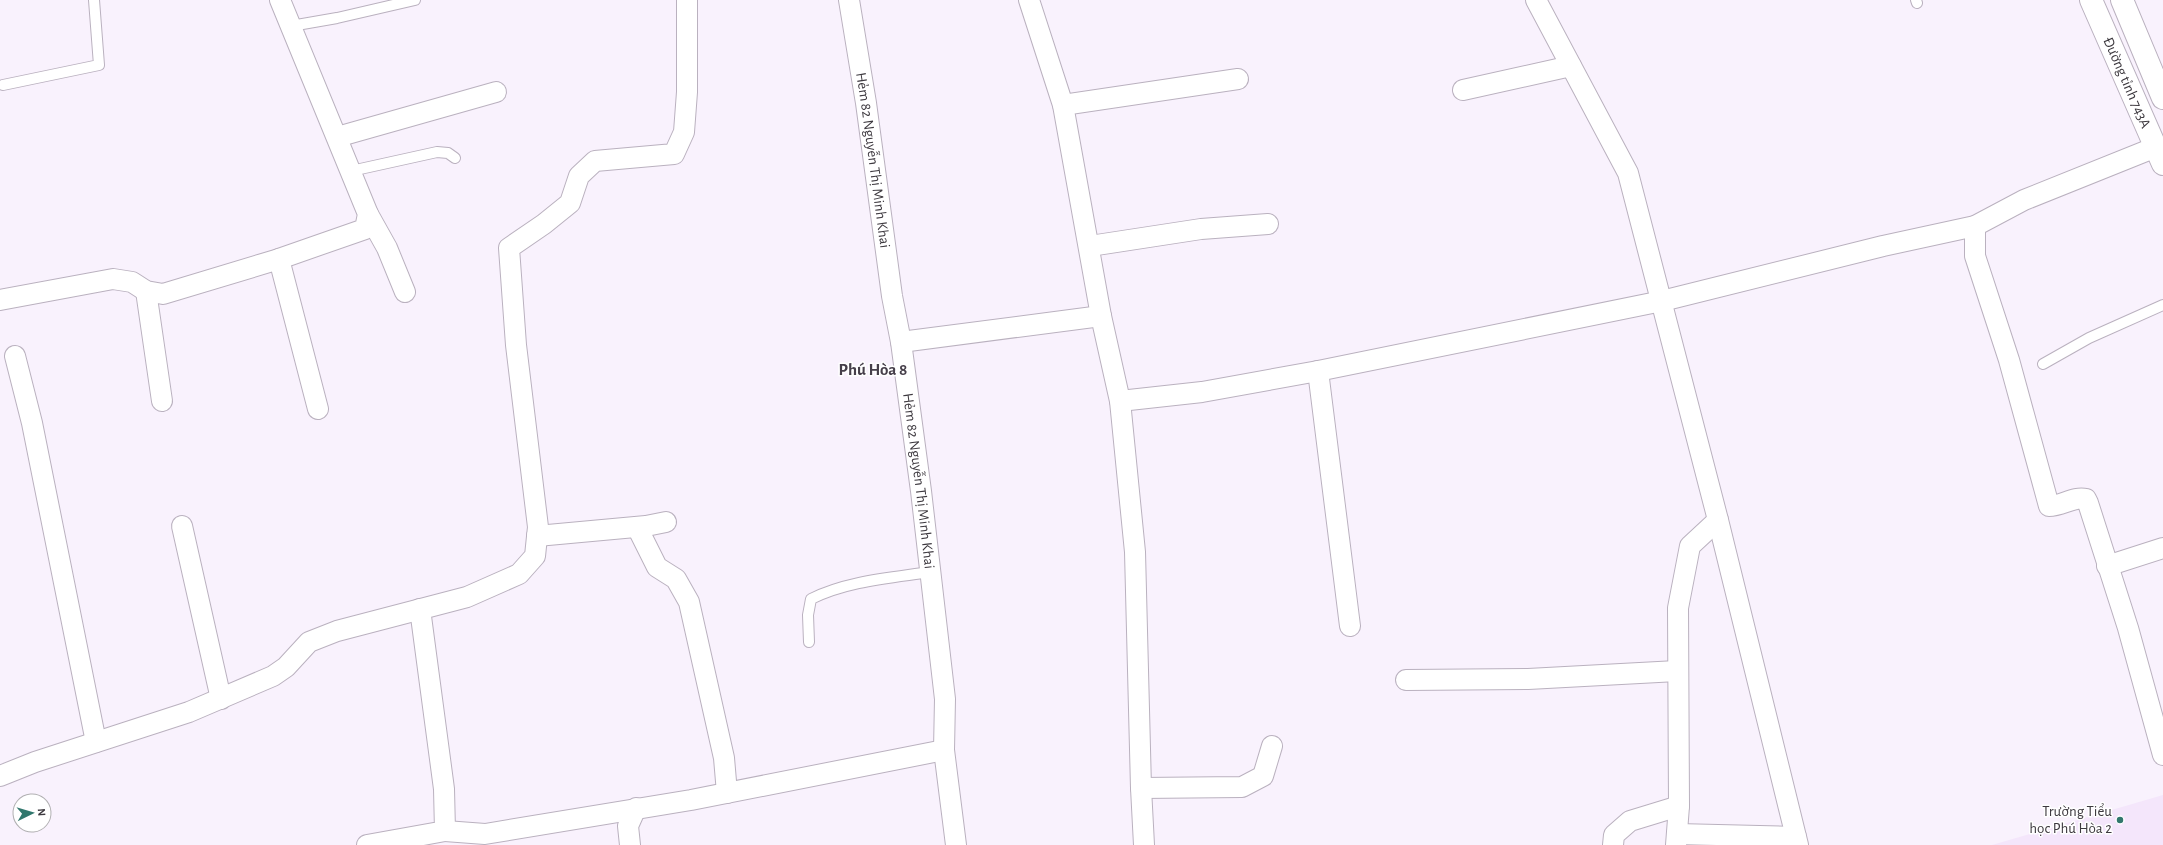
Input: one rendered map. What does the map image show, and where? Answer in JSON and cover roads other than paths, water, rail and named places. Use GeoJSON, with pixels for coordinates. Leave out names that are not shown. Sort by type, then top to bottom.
{"type":"FeatureCollection","features":[{"type":"Feature","properties":{"kind":"main road","name":"Đường tỉnh 743A"},"geometry":{"type":"LineString","coordinates":[[2091,0],[2161,152]]}},
{"type":"Feature","properties":{"kind":"main road","name":"Đường tỉnh 743A"},"geometry":{"type":"LineString","coordinates":[[2122,0],[2163,98]]}},
{"type":"Feature","properties":{"kind":"street"},"geometry":{"type":"LineString","coordinates":[[280,0],[368,214],[387,248],[405,292]]}},
{"type":"Feature","properties":{"kind":"street"},"geometry":{"type":"LineString","coordinates":[[0,776],[35,762],[189,712],[221,699],[273,676],[286,667],[309,642],[337,631],[467,597],[519,574],[535,556],[538,526],[516,345],[509,248],[544,224],[570,203],[579,176],[595,161],[674,154],[684,132],[687,92],[687,0]]}},
{"type":"Feature","properties":{"kind":"street","name":"Hẻm 82 Nguyễn Thị Minh Khai"},"geometry":{"type":"LineString","coordinates":[[849,0],[866,103],[892,296],[901,342],[945,699],[944,750],[956,845]]}},
{"type":"Feature","properties":{"kind":"street"},"geometry":{"type":"LineString","coordinates":[[1029,0],[1063,105],[1090,246],[1101,316],[1120,401],[1135,552],[1141,788],[1144,845]]}},
{"type":"Feature","properties":{"kind":"street"},"geometry":{"type":"LineString","coordinates":[[1536,0],[1628,173],[1718,520],[1797,841],[1676,840],[1679,806],[1677,671],[1678,608],[1690,546],[1718,520]]}},
{"type":"Feature","properties":{"kind":"street"},"geometry":{"type":"LineString","coordinates":[[1463,90],[1571,66]]}},
{"type":"Feature","properties":{"kind":"street"},"geometry":{"type":"LineString","coordinates":[[1063,105],[1238,79]]}},
{"type":"Feature","properties":{"kind":"street"},"geometry":{"type":"LineString","coordinates":[[337,137],[496,92]]}},
{"type":"Feature","properties":{"kind":"street"},"geometry":{"type":"LineString","coordinates":[[1120,401],[1202,392],[1318,371],[1662,301],[1883,246],[1975,226],[2024,200],[2161,152]]}},
{"type":"Feature","properties":{"kind":"street"},"geometry":{"type":"LineString","coordinates":[[0,300],[113,279],[132,282],[146,291],[163,294],[279,259],[365,230],[368,214]]}},
{"type":"Feature","properties":{"kind":"street"},"geometry":{"type":"LineString","coordinates":[[1090,246],[1201,230],[1268,224]]}},
{"type":"Feature","properties":{"kind":"street"},"geometry":{"type":"LineString","coordinates":[[1975,226],[1975,256],[2009,360],[2049,506],[2063,504],[2080,498],[2086,499],[2128,628],[2163,755]]}},
{"type":"Feature","properties":{"kind":"street"},"geometry":{"type":"LineString","coordinates":[[279,259],[318,408]]}},
{"type":"Feature","properties":{"kind":"street"},"geometry":{"type":"LineString","coordinates":[[146,291],[162,401]]}},
{"type":"Feature","properties":{"kind":"street"},"geometry":{"type":"LineString","coordinates":[[901,342],[1101,316]]}},
{"type":"Feature","properties":{"kind":"street"},"geometry":{"type":"LineString","coordinates":[[15,356],[32,423],[96,742]]}},
{"type":"Feature","properties":{"kind":"street"},"geometry":{"type":"LineString","coordinates":[[1318,371],[1350,626]]}},
{"type":"Feature","properties":{"kind":"street"},"geometry":{"type":"LineString","coordinates":[[537,536],[637,527],[666,522]]}},
{"type":"Feature","properties":{"kind":"street"},"geometry":{"type":"LineString","coordinates":[[182,526],[221,699]]}},
{"type":"Feature","properties":{"kind":"street"},"geometry":{"type":"LineString","coordinates":[[637,527],[657,567],[676,579],[689,602],[724,758],[727,792]]}},
{"type":"Feature","properties":{"kind":"street"},"geometry":{"type":"LineString","coordinates":[[2107,566],[2163,548]]}},
{"type":"Feature","properties":{"kind":"street"},"geometry":{"type":"LineString","coordinates":[[420,609],[444,789],[445,831]]}},
{"type":"Feature","properties":{"kind":"street"},"geometry":{"type":"LineString","coordinates":[[1406,680],[1528,679],[1677,671]]}},
{"type":"Feature","properties":{"kind":"street"},"geometry":{"type":"LineString","coordinates":[[1141,788],[1242,787],[1263,776],[1272,746]]}},
{"type":"Feature","properties":{"kind":"street"},"geometry":{"type":"LineString","coordinates":[[367,845],[445,831],[485,834],[727,792],[944,750]]}},
{"type":"Feature","properties":{"kind":"street"},"geometry":{"type":"LineString","coordinates":[[1613,845],[1614,835],[1630,822],[1679,806]]}},
{"type":"Feature","properties":{"kind":"street"},"geometry":{"type":"LineString","coordinates":[[630,845],[628,826],[636,808]]}},
{"type":"Feature","properties":{"kind":"lane"},"geometry":{"type":"LineString","coordinates":[[3,86],[100,65],[94,0]]}},
{"type":"Feature","properties":{"kind":"lane"},"geometry":{"type":"LineString","coordinates":[[290,26],[337,18],[415,0]]}},
{"type":"Feature","properties":{"kind":"lane"},"geometry":{"type":"LineString","coordinates":[[351,171],[437,152],[448,153],[455,158]]}},
{"type":"Feature","properties":{"kind":"lane"},"geometry":{"type":"LineString","coordinates":[[2043,364],[2088,338],[2163,305]]}},
{"type":"Feature","properties":{"kind":"lane"},"geometry":{"type":"LineString","coordinates":[[809,642],[808,615],[811,599],[827,591],[847,586],[930,572]]}},
{"type":"Feature","properties":{"kind":"place","name":"Trường Tiểu học Phú Hòa 2"},"geometry":{"type":"Point","coordinates":[2120,820]}},
{"type":"Feature","properties":{"kind":"district","name":"Phú Hòa 8"},"geometry":{"type":"Point","coordinates":[873,369]}}]}
